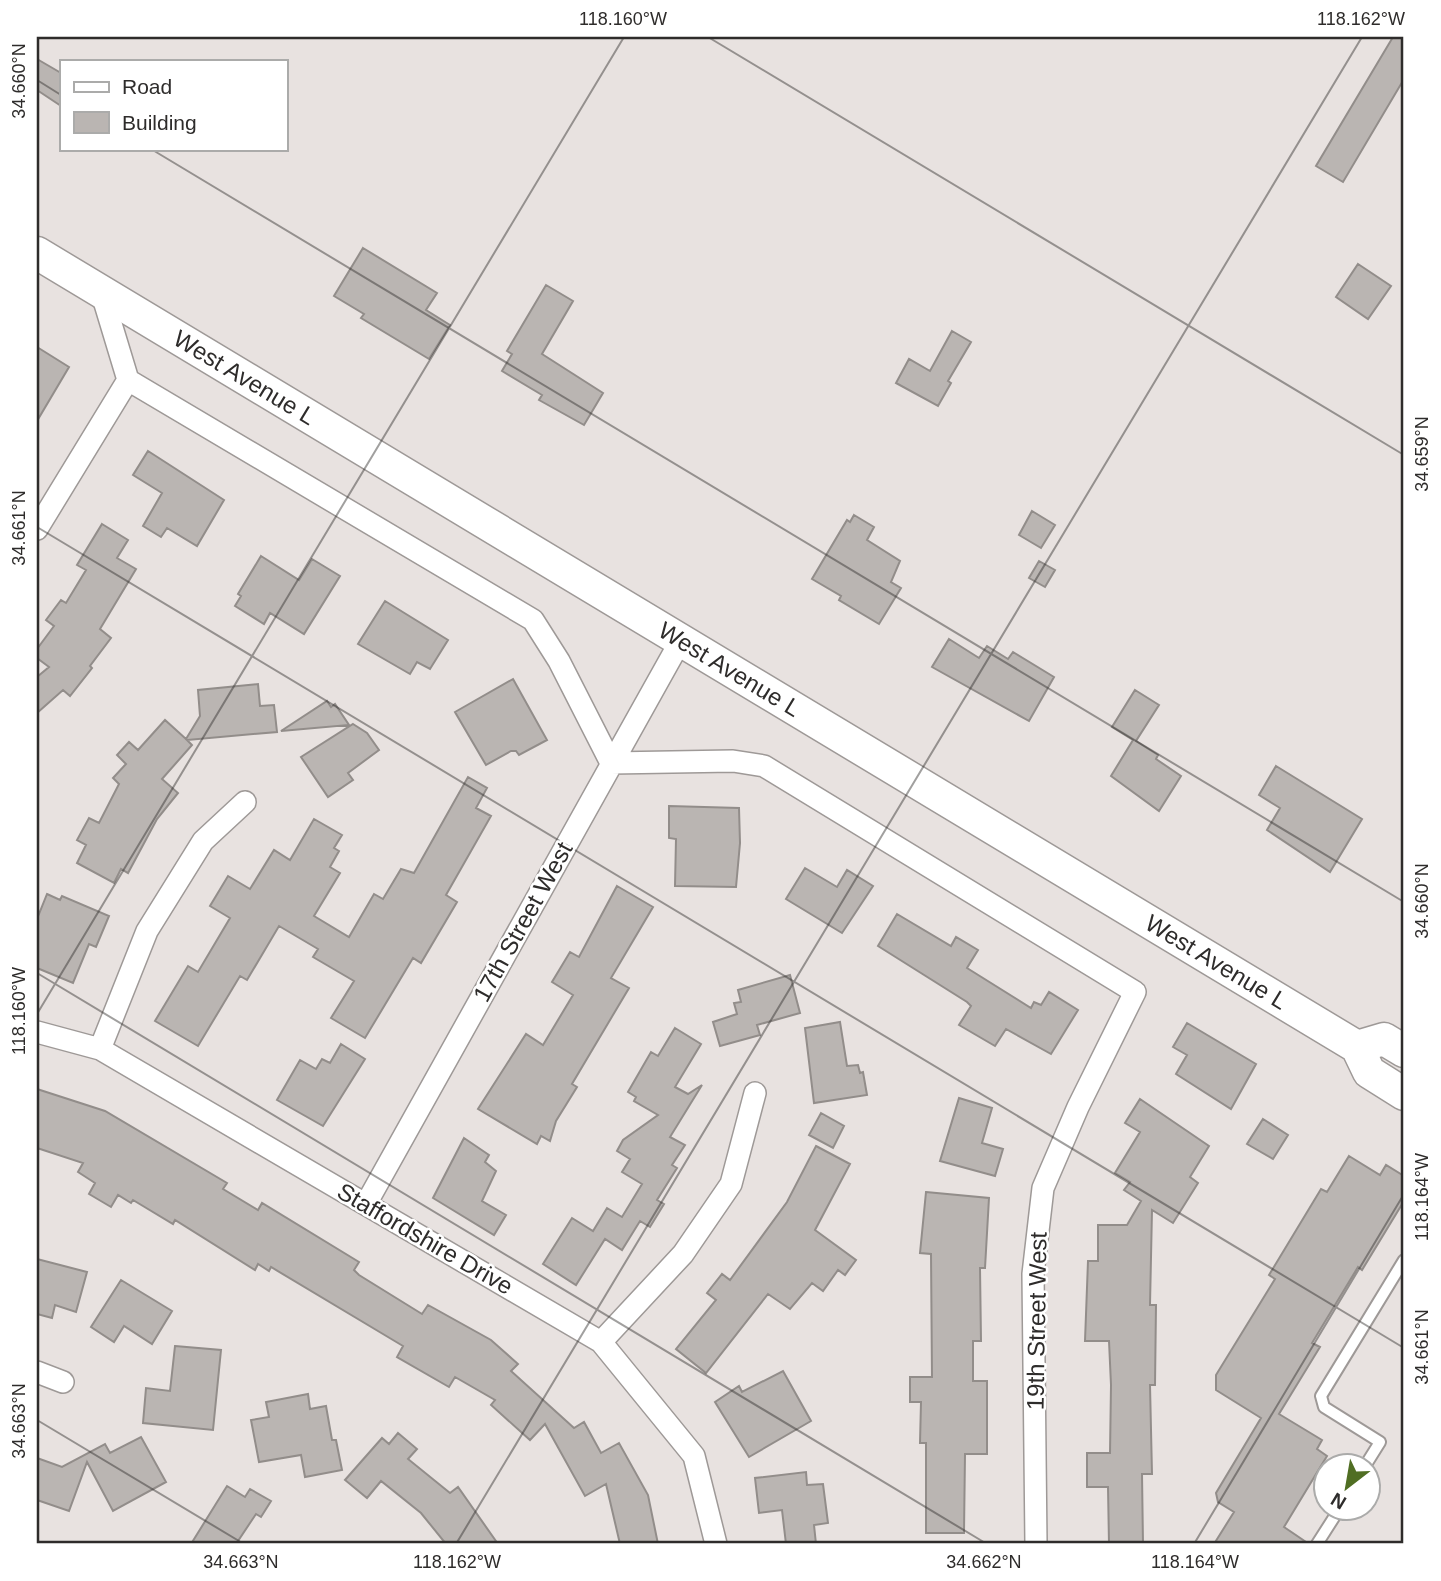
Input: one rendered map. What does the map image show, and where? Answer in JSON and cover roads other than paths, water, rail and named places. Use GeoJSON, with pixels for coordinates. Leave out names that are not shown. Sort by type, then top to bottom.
{"type":"FeatureCollection","features":[{"type":"Feature","properties":{"kind":"main road","name":"West Avenue L"},"geometry":{"type":"LineString","coordinates":[[37,253],[1357,1047],[1369,1072],[1404,1094]]}},
{"type":"Feature","properties":{"kind":"main road"},"geometry":{"type":"LineString","coordinates":[[1357,1047],[1384,1039],[1404,1051]]}},
{"type":"Feature","properties":{"kind":"street"},"geometry":{"type":"LineString","coordinates":[[102,294],[128,380],[533,620],[559,661],[611,763]]}},
{"type":"Feature","properties":{"kind":"street"},"geometry":{"type":"LineString","coordinates":[[37,529],[128,380]]}},
{"type":"Feature","properties":{"kind":"street","name":"17th Street West"},"geometry":{"type":"LineString","coordinates":[[366,1204],[681,640]]}},
{"type":"Feature","properties":{"kind":"street","name":"19th Street West"},"geometry":{"type":"LineString","coordinates":[[611,763],[733,761],[764,766],[1135,992],[1078,1107],[1043,1188],[1033,1274],[1036,1544]]}},
{"type":"Feature","properties":{"kind":"street"},"geometry":{"type":"LineString","coordinates":[[100,1049],[147,931],[203,841],[245,802]]}},
{"type":"Feature","properties":{"kind":"street","name":"Staffordshire Drive"},"geometry":{"type":"LineString","coordinates":[[37,1032],[100,1049],[601,1342],[694,1455],[716,1544]]}},
{"type":"Feature","properties":{"kind":"street"},"geometry":{"type":"LineString","coordinates":[[601,1342],[683,1254],[731,1184],[755,1093]]}},
{"type":"Feature","properties":{"kind":"street"},"geometry":{"type":"LineString","coordinates":[[37,1373],[62,1382]]}},
{"type":"Feature","properties":{"kind":"lane"},"geometry":{"type":"LineString","coordinates":[[1373,1452],[1380,1442],[1324,1407],[1321,1396],[1404,1260]]}},
{"type":"Feature","properties":{"kind":"lane"},"geometry":{"type":"LineString","coordinates":[[1317,1544],[1331,1522]]}}]}
